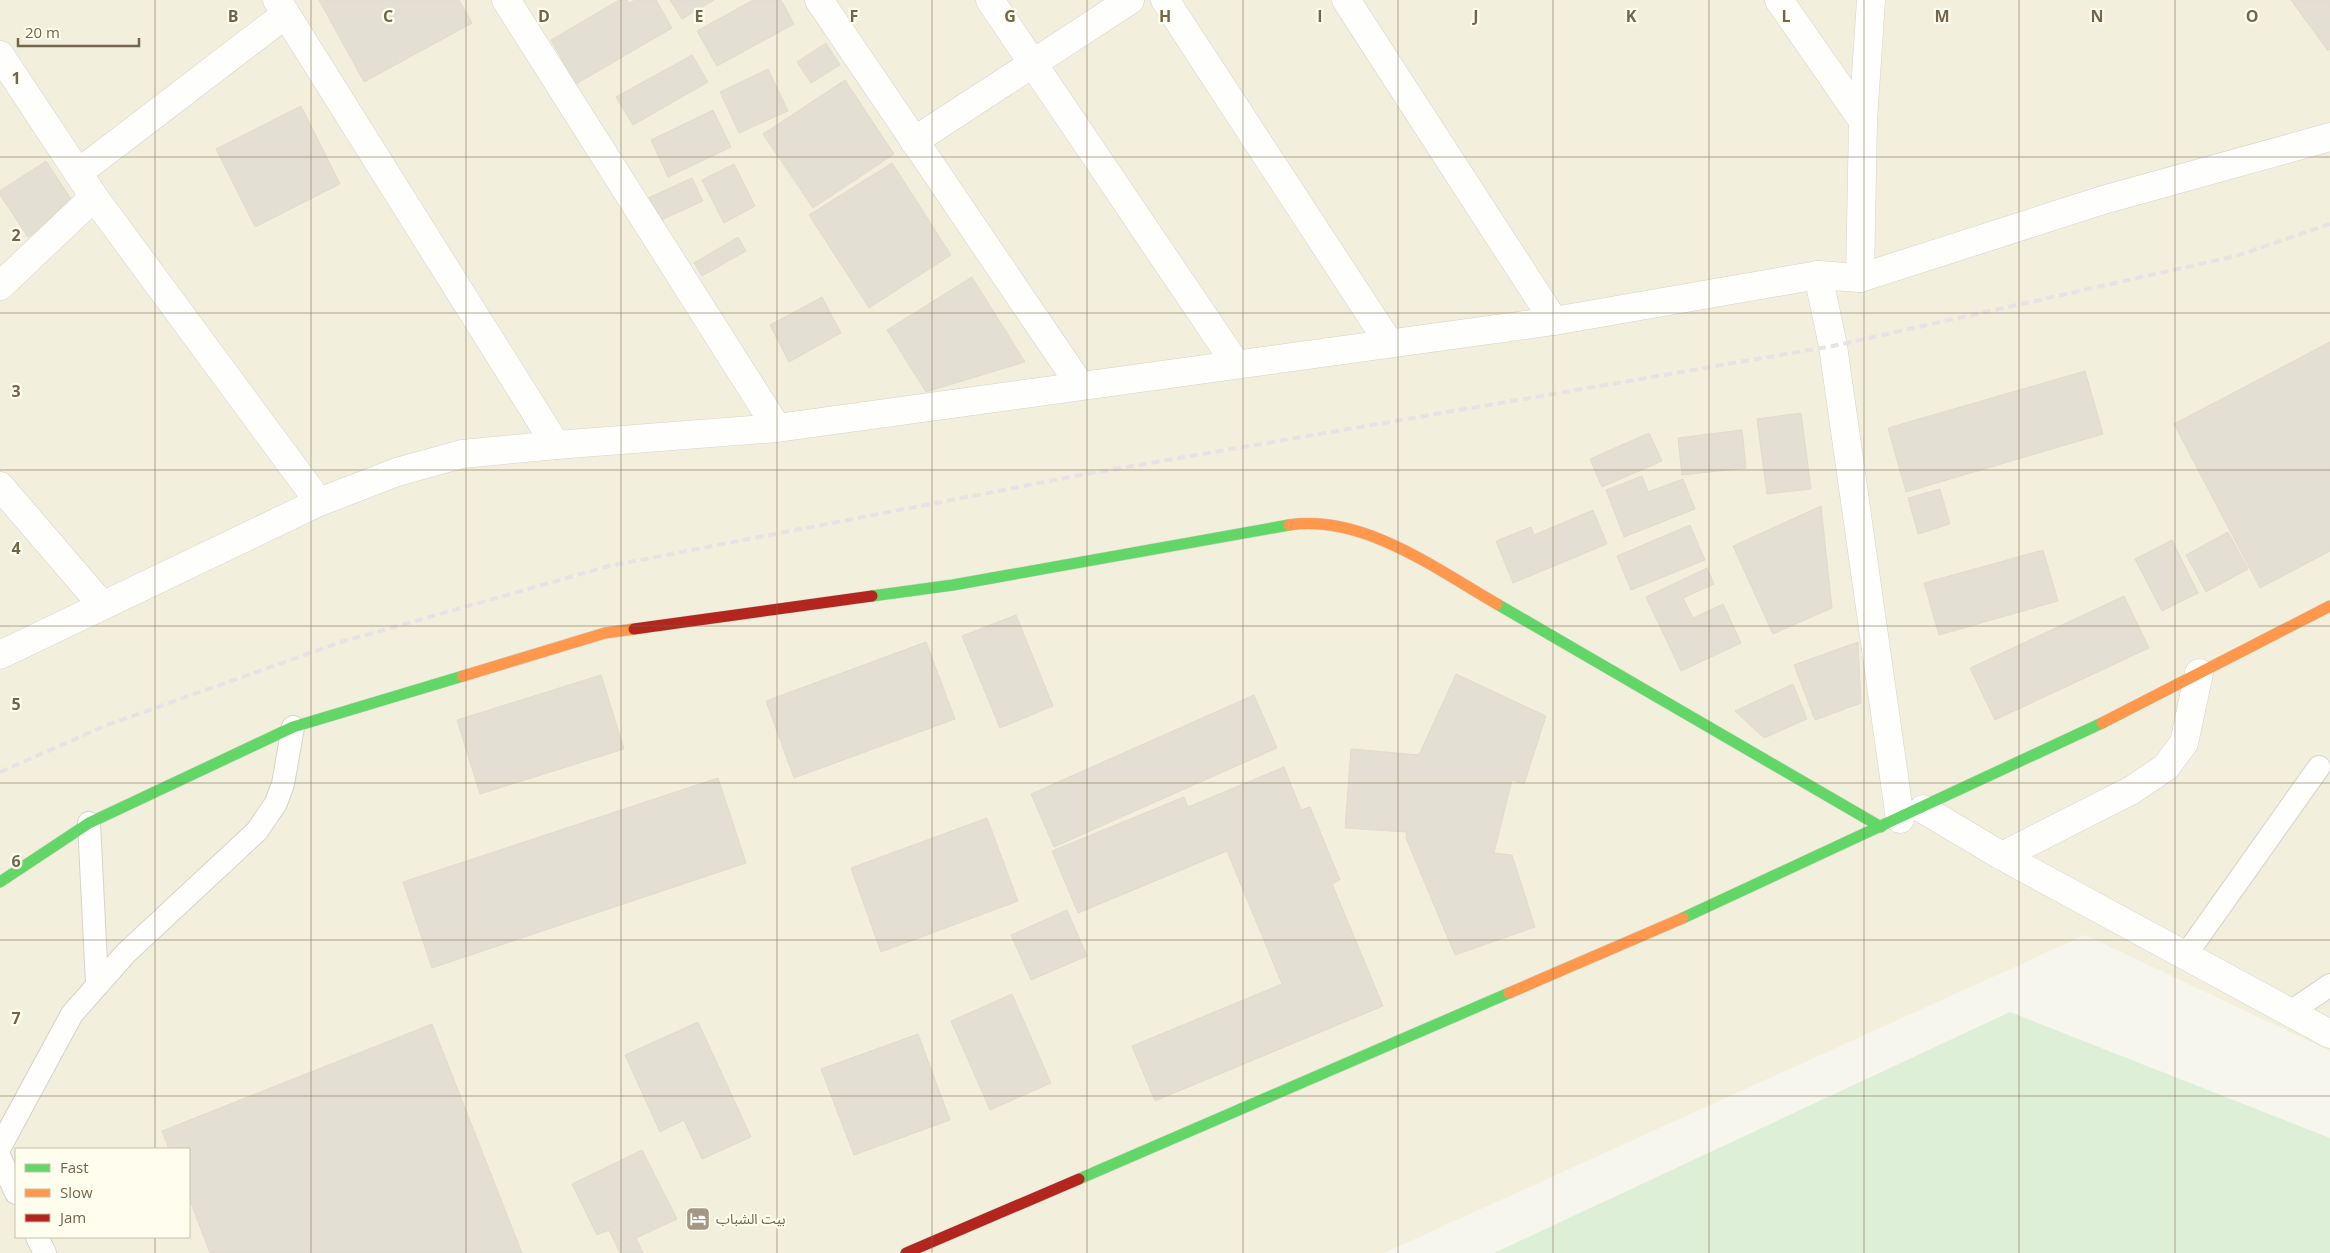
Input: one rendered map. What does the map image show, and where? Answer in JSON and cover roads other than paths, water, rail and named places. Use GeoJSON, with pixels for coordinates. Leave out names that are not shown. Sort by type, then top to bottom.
{"type":"FeatureCollection","features":[{"type":"Feature","properties":{"kind":"street"},"geometry":{"type":"LineString","coordinates":[[506,0],[777,428]]}},
{"type":"Feature","properties":{"kind":"street"},"geometry":{"type":"LineString","coordinates":[[819,0],[1080,385]]}},
{"type":"Feature","properties":{"kind":"street"},"geometry":{"type":"LineString","coordinates":[[990,0],[1236,364]]}},
{"type":"Feature","properties":{"kind":"street"},"geometry":{"type":"LineString","coordinates":[[914,140],[1130,0]]}},
{"type":"Feature","properties":{"kind":"street"},"geometry":{"type":"LineString","coordinates":[[1165,0],[1389,343]]}},
{"type":"Feature","properties":{"kind":"street"},"geometry":{"type":"LineString","coordinates":[[1346,0],[1554,321]]}},
{"type":"Feature","properties":{"kind":"street"},"geometry":{"type":"LineString","coordinates":[[1779,0],[1863,120]]}},
{"type":"Feature","properties":{"kind":"street"},"geometry":{"type":"LineString","coordinates":[[1860,278],[1863,120],[1871,0]]}},
{"type":"Feature","properties":{"kind":"street"},"geometry":{"type":"LineString","coordinates":[[78,173],[281,7],[556,444]]}},
{"type":"Feature","properties":{"kind":"street"},"geometry":{"type":"LineString","coordinates":[[0,56],[94,197],[319,502]]}},
{"type":"Feature","properties":{"kind":"street"},"geometry":{"type":"LineString","coordinates":[[0,655],[319,502],[397,472],[462,454],[556,444],[777,428],[1554,321],[1818,275],[1860,278],[2103,200],[2330,137]]}},
{"type":"Feature","properties":{"kind":"street"},"geometry":{"type":"LineString","coordinates":[[0,286],[94,197]]}},
{"type":"Feature","properties":{"kind":"street"},"geometry":{"type":"LineString","coordinates":[[1818,275],[1833,346],[1901,818]]}},
{"type":"Feature","properties":{"kind":"street"},"geometry":{"type":"LineString","coordinates":[[0,486],[102,605]]}},
{"type":"Feature","properties":{"kind":"street"},"geometry":{"type":"LineString","coordinates":[[0,882],[89,823],[293,727],[605,633],[953,586],[1292,524],[1337,526],[1385,539],[1901,818],[2002,856],[2330,1034]]}},
{"type":"Feature","properties":{"kind":"street"},"geometry":{"type":"LineString","coordinates":[[906,1253],[1686,917],[2096,726],[2330,606]]}},
{"type":"Feature","properties":{"kind":"street"},"geometry":{"type":"LineString","coordinates":[[2002,856],[2132,790],[2166,767],[2184,743],[2200,673]]}},
{"type":"Feature","properties":{"kind":"lane"},"geometry":{"type":"LineString","coordinates":[[0,1147],[72,1014],[97,983],[126,953],[257,831],[276,803],[283,784],[293,727]]}},
{"type":"Feature","properties":{"kind":"lane"},"geometry":{"type":"LineString","coordinates":[[2185,956],[2318,767]]}},
{"type":"Feature","properties":{"kind":"lane"},"geometry":{"type":"LineString","coordinates":[[89,823],[97,983]]}},
{"type":"Feature","properties":{"kind":"lane"},"geometry":{"type":"LineString","coordinates":[[2289,1013],[2330,985]]}},
{"type":"Feature","properties":{"kind":"lane"},"geometry":{"type":"LineString","coordinates":[[0,1158],[15,1191]]}},
{"type":"Feature","properties":{"kind":"lane"},"geometry":{"type":"LineString","coordinates":[[37,1238],[44,1253]]}},
{"type":"Feature","properties":{"kind":"railway"},"geometry":{"type":"LineString","coordinates":[[0,772],[107,725],[341,642],[609,566],[1086,474],[1833,346],[2236,256],[2330,224]]}},
{"type":"Feature","properties":{"kind":"place","name":"بيت الشباب"},"geometry":{"type":"Point","coordinates":[698,1219]}}]}
